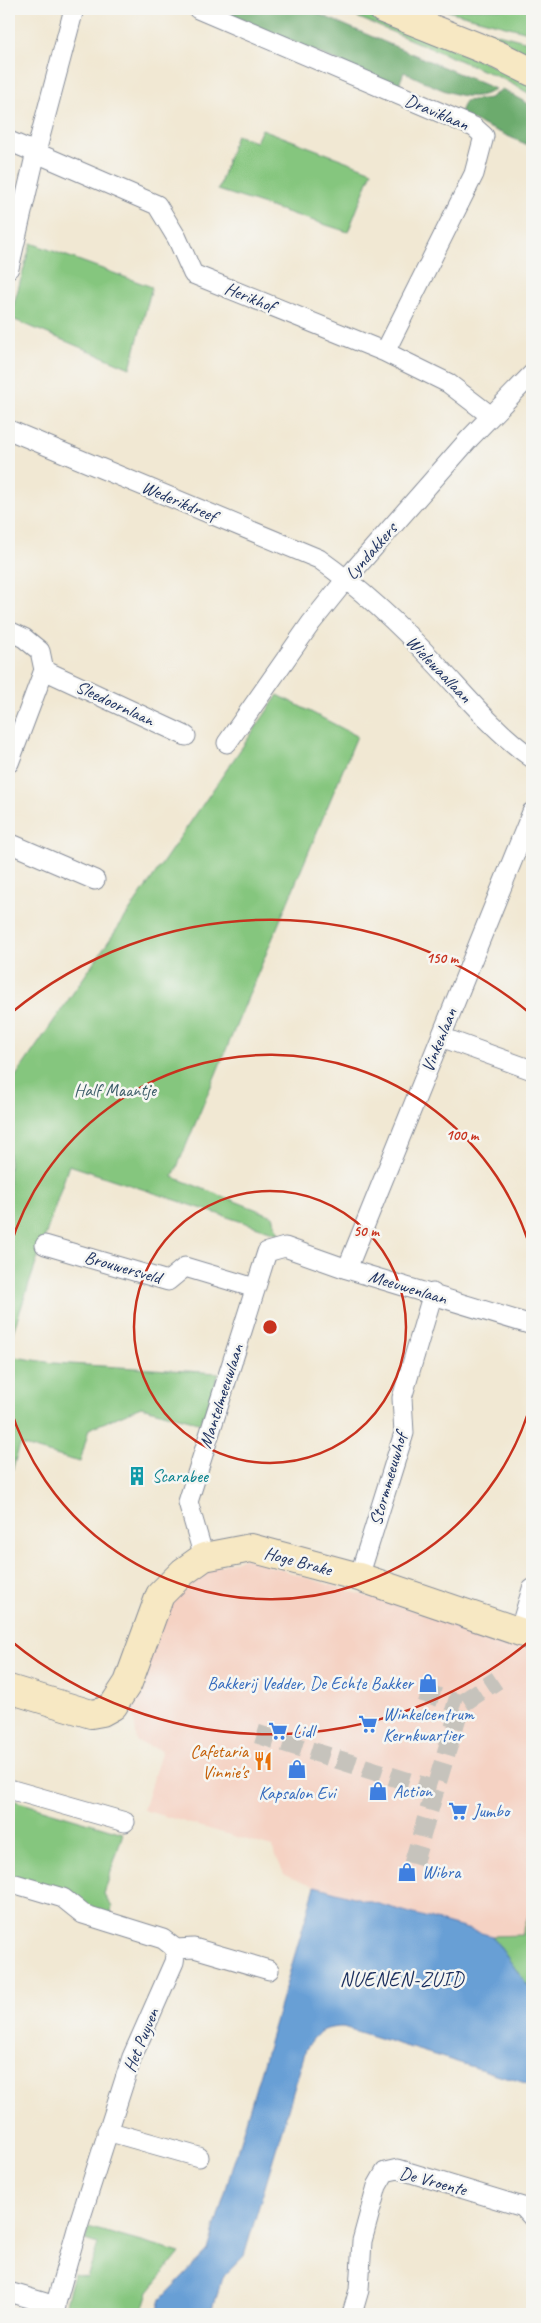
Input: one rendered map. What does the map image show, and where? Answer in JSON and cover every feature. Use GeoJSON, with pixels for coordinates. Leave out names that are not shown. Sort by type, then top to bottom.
{"type":"FeatureCollection","features":[{"type":"Feature","properties":{"kind":"street"},"geometry":{"type":"LineString","coordinates":[[9,268],[36,152],[74,9]]}},
{"type":"Feature","properties":{"kind":"street","name":"Draviklaan"},"geometry":{"type":"LineString","coordinates":[[198,9],[474,127],[484,136],[474,174],[385,352]]}},
{"type":"Feature","properties":{"kind":"street"},"geometry":{"type":"LineString","coordinates":[[383,9],[498,55],[532,72]]}},
{"type":"Feature","properties":{"kind":"street"},"geometry":{"type":"LineString","coordinates":[[498,55],[532,60]]}},
{"type":"Feature","properties":{"kind":"street","name":"Herikhof"},"geometry":{"type":"LineString","coordinates":[[9,141],[157,205],[177,238],[193,274],[385,352],[448,383],[491,416]]}},
{"type":"Feature","properties":{"kind":"street","name":"Lyndakkers"},"geometry":{"type":"LineString","coordinates":[[227,743],[305,631],[347,578],[469,439],[532,374]]}},
{"type":"Feature","properties":{"kind":"street","name":"Wederikdreef"},"geometry":{"type":"LineString","coordinates":[[9,430],[319,559],[347,578]]}},
{"type":"Feature","properties":{"kind":"street","name":"Wielewaallaan"},"geometry":{"type":"LineString","coordinates":[[347,578],[430,658],[503,735],[532,757]]}},
{"type":"Feature","properties":{"kind":"street"},"geometry":{"type":"LineString","coordinates":[[9,631],[24,638],[40,651],[44,670],[9,763]]}},
{"type":"Feature","properties":{"kind":"street","name":"Sleedoornlaan"},"geometry":{"type":"LineString","coordinates":[[44,670],[186,736]]}},
{"type":"Feature","properties":{"kind":"street","name":"Vinkenlaan"},"geometry":{"type":"LineString","coordinates":[[347,1269],[532,812]]}},
{"type":"Feature","properties":{"kind":"street"},"geometry":{"type":"LineString","coordinates":[[9,843],[95,880]]}},
{"type":"Feature","properties":{"kind":"street"},"geometry":{"type":"LineString","coordinates":[[441,1037],[532,1070]]}},
{"type":"Feature","properties":{"kind":"street","name":"Brouwersveld"},"geometry":{"type":"LineString","coordinates":[[45,1245],[168,1282],[185,1267],[255,1288]]}},
{"type":"Feature","properties":{"kind":"street","name":"Meeuwenlaan"},"geometry":{"type":"LineString","coordinates":[[285,1247],[347,1269],[532,1325]]}},
{"type":"Feature","properties":{"kind":"street","name":"Mantelmeeuwlaan"},"geometry":{"type":"LineString","coordinates":[[204,1558],[188,1502],[267,1252],[285,1247]]}},
{"type":"Feature","properties":{"kind":"street","name":"Stormmeeuwhof"},"geometry":{"type":"LineString","coordinates":[[359,1577],[404,1433],[402,1398],[433,1294]]}},
{"type":"Feature","properties":{"kind":"street","name":"Hoge Brake"},"geometry":{"type":"LineString","coordinates":[[9,1689],[91,1714],[102,1712],[113,1706],[128,1683],[160,1595],[183,1572],[204,1558],[251,1548],[359,1577],[525,1634]]}},
{"type":"Feature","properties":{"kind":"street"},"geometry":{"type":"LineString","coordinates":[[525,1634],[532,1589]]}},
{"type":"Feature","properties":{"kind":"street"},"geometry":{"type":"LineString","coordinates":[[9,1790],[125,1822]]}},
{"type":"Feature","properties":{"kind":"street"},"geometry":{"type":"LineString","coordinates":[[9,1882],[64,1898],[83,1914],[163,1939],[176,1949],[194,1948],[269,1970]]}},
{"type":"Feature","properties":{"kind":"street","name":"Het Puyven"},"geometry":{"type":"LineString","coordinates":[[9,2292],[54,2310],[107,2131],[132,2057],[174,1962],[176,1949]]}},
{"type":"Feature","properties":{"kind":"street"},"geometry":{"type":"LineString","coordinates":[[107,2131],[199,2157]]}},
{"type":"Feature","properties":{"kind":"street","name":"De Vroente"},"geometry":{"type":"LineString","coordinates":[[352,2314],[359,2290],[362,2241],[377,2186],[385,2172],[398,2170],[522,2206],[532,2217]]}},
{"type":"Feature","properties":{"kind":"shaded area"},"geometry":{"type":"Polygon","coordinates":[[[244,1558],[532,1648],[532,1931],[522,1936],[492,1936],[315,1886],[284,1874],[272,1847],[143,1810],[162,1750],[137,1742],[132,1705],[169,1599],[200,1572],[244,1558]]]}},
{"type":"Feature","properties":{"kind":"green space"},"geometry":{"type":"Polygon","coordinates":[[[217,9],[307,9],[495,89],[473,96],[461,95],[449,92],[404,72],[398,87],[217,9]]]}},
{"type":"Feature","properties":{"kind":"green space"},"geometry":{"type":"Polygon","coordinates":[[[338,9],[360,9],[532,83],[532,95],[501,78],[338,9]]]}},
{"type":"Feature","properties":{"kind":"green space"},"geometry":{"type":"Polygon","coordinates":[[[440,9],[532,9],[532,33],[440,9]]]}},
{"type":"Feature","properties":{"kind":"green space"},"geometry":{"type":"Polygon","coordinates":[[[452,22],[532,43],[532,54],[508,47],[452,22]]]}},
{"type":"Feature","properties":{"kind":"green space"},"geometry":{"type":"Polygon","coordinates":[[[502,89],[532,106],[532,147],[459,114],[465,101],[490,98],[502,89]]]}},
{"type":"Feature","properties":{"kind":"green space"},"geometry":{"type":"Polygon","coordinates":[[[262,129],[372,171],[348,232],[218,190],[236,135],[256,142],[262,129]]]}},
{"type":"Feature","properties":{"kind":"green space"},"geometry":{"type":"Polygon","coordinates":[[[31,243],[152,287],[130,368],[10,318],[31,243]]]}},
{"type":"Feature","properties":{"kind":"green space","name":"Half Maantje"},"geometry":{"type":"Polygon","coordinates":[[[278,695],[357,736],[173,1177],[273,1216],[279,1234],[69,1165],[9,1344],[9,1086],[278,695]]]}},
{"type":"Feature","properties":{"kind":"green space"},"geometry":{"type":"Polygon","coordinates":[[[9,1356],[53,1363],[219,1373],[201,1423],[141,1407],[89,1429],[80,1462],[20,1445],[11,1474],[9,1473],[9,1356]]]}},
{"type":"Feature","properties":{"kind":"green space"},"geometry":{"type":"Polygon","coordinates":[[[9,1799],[123,1833],[104,1894],[112,1907],[110,1916],[9,1876],[9,1799]]]}},
{"type":"Feature","properties":{"kind":"green space"},"geometry":{"type":"Polygon","coordinates":[[[532,1905],[532,1992],[492,1936],[522,1935],[532,1905]]]}},
{"type":"Feature","properties":{"kind":"green space"},"geometry":{"type":"Polygon","coordinates":[[[88,2227],[180,2253],[149,2291],[142,2314],[63,2314],[74,2274],[87,2277],[98,2244],[86,2240],[88,2227]]]}},
{"type":"Feature","properties":{"kind":"water"},"geometry":{"type":"Polygon","coordinates":[[[315,1886],[492,1936],[532,1992],[532,2085],[343,2027],[330,2028],[321,2032],[306,2049],[244,2256],[223,2277],[211,2314],[157,2314],[161,2299],[208,2250],[315,1886]]]}},
{"type":"Feature","properties":{"kind":"tunnel"},"geometry":{"type":"LineString","coordinates":[[257,1734],[435,1790],[461,1704],[497,1680]]}},
{"type":"Feature","properties":{"kind":"tunnel"},"geometry":{"type":"LineString","coordinates":[[421,1692],[461,1704]]}},
{"type":"Feature","properties":{"kind":"tunnel"},"geometry":{"type":"LineString","coordinates":[[413,1864],[435,1790]]}},
{"type":"Feature","properties":{"kind":"place","name":"Scarabee"},"geometry":{"type":"Point","coordinates":[137,1476]}},
{"type":"Feature","properties":{"kind":"place","name":"Bakkerij Vedder, De Echte Bakker"},"geometry":{"type":"Point","coordinates":[428,1683]}},
{"type":"Feature","properties":{"kind":"place","name":"Winkelcentrum Kernkwartier"},"geometry":{"type":"Point","coordinates":[368,1724]}},
{"type":"Feature","properties":{"kind":"place","name":"Lidl"},"geometry":{"type":"Point","coordinates":[278,1731]}},
{"type":"Feature","properties":{"kind":"place","name":"Cafetaria Vinnie's"},"geometry":{"type":"Point","coordinates":[263,1761]}},
{"type":"Feature","properties":{"kind":"place","name":"Kapsalon Evi"},"geometry":{"type":"Point","coordinates":[297,1769]}},
{"type":"Feature","properties":{"kind":"place","name":"Action"},"geometry":{"type":"Point","coordinates":[378,1791]}},
{"type":"Feature","properties":{"kind":"place","name":"Jumbo"},"geometry":{"type":"Point","coordinates":[458,1811]}},
{"type":"Feature","properties":{"kind":"place","name":"Wibra"},"geometry":{"type":"Point","coordinates":[407,1872]}},
{"type":"Feature","properties":{"kind":"district","name":"NUENEN-ZUID"},"geometry":{"type":"Point","coordinates":[402,1979]}}]}
